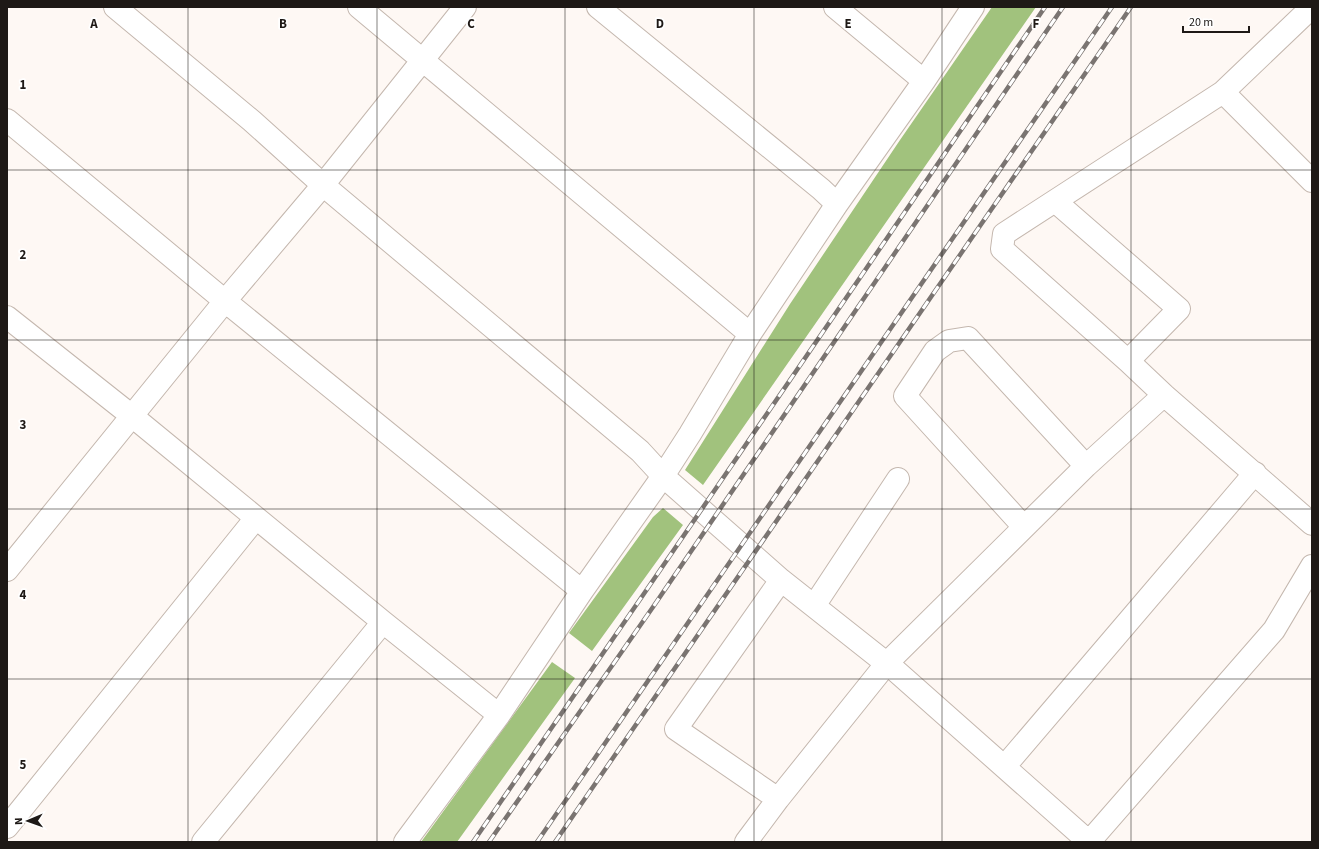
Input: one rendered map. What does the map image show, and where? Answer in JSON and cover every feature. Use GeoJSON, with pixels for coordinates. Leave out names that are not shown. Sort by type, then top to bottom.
{"type":"FeatureCollection","features":[{"type":"Feature","properties":{"kind":"street"},"geometry":{"type":"LineString","coordinates":[[115,7],[252,121],[323,185],[640,452],[664,476],[780,580],[887,663],[1089,842],[1274,630],[1312,566]]}},
{"type":"Feature","properties":{"kind":"street"},"geometry":{"type":"LineString","coordinates":[[359,7],[750,334]]}},
{"type":"Feature","properties":{"kind":"street"},"geometry":{"type":"LineString","coordinates":[[7,570],[225,301],[323,185],[465,7]]}},
{"type":"Feature","properties":{"kind":"street"},"geometry":{"type":"LineString","coordinates":[[598,7],[837,204]]}},
{"type":"Feature","properties":{"kind":"street"},"geometry":{"type":"LineString","coordinates":[[835,7],[924,81]]}},
{"type":"Feature","properties":{"kind":"street"},"geometry":{"type":"LineString","coordinates":[[405,842],[499,715],[582,591],[664,476],[750,334],[837,204],[924,81],[973,7]]}},
{"type":"Feature","properties":{"kind":"street"},"geometry":{"type":"LineString","coordinates":[[1312,8],[1223,92],[1056,202],[1004,234],[1002,249],[1164,395],[1312,524]]}},
{"type":"Feature","properties":{"kind":"street"},"geometry":{"type":"LineString","coordinates":[[1223,92],[1312,181]]}},
{"type":"Feature","properties":{"kind":"street"},"geometry":{"type":"LineString","coordinates":[[7,120],[225,301],[582,591]]}},
{"type":"Feature","properties":{"kind":"street"},"geometry":{"type":"LineString","coordinates":[[1056,202],[1179,309],[1128,361]]}},
{"type":"Feature","properties":{"kind":"street"},"geometry":{"type":"LineString","coordinates":[[7,317],[132,416],[499,715]]}},
{"type":"Feature","properties":{"kind":"street"},"geometry":{"type":"LineString","coordinates":[[1024,527],[906,396],[935,351],[949,341],[968,338],[1086,466]]}},
{"type":"Feature","properties":{"kind":"street"},"geometry":{"type":"LineString","coordinates":[[746,842],[778,799],[887,663],[1086,466],[1164,395]]}},
{"type":"Feature","properties":{"kind":"street"},"geometry":{"type":"LineString","coordinates":[[1005,766],[1255,473]]}},
{"type":"Feature","properties":{"kind":"street"},"geometry":{"type":"LineString","coordinates":[[814,606],[898,479]]}},
{"type":"Feature","properties":{"kind":"street"},"geometry":{"type":"LineString","coordinates":[[7,827],[256,518]]}},
{"type":"Feature","properties":{"kind":"street"},"geometry":{"type":"LineString","coordinates":[[778,799],[676,729],[780,580]]}},
{"type":"Feature","properties":{"kind":"street"},"geometry":{"type":"LineString","coordinates":[[203,842],[383,622]]}},
{"type":"Feature","properties":{"kind":"street"},"geometry":{"type":"LineString","coordinates":[[7,832],[18,842]]}},
{"type":"Feature","properties":{"kind":"green space"},"geometry":{"type":"Polygon","coordinates":[[[992,7],[1036,7],[703,485],[685,470],[790,304],[900,140],[992,7]]]}},
{"type":"Feature","properties":{"kind":"green space"},"geometry":{"type":"Polygon","coordinates":[[[663,508],[683,525],[592,651],[569,633],[653,517],[663,508]]]}},
{"type":"Feature","properties":{"kind":"green space"},"geometry":{"type":"Polygon","coordinates":[[[552,662],[575,678],[457,842],[421,842],[552,662]]]}},
{"type":"Feature","properties":{"kind":"railway"},"geometry":{"type":"LineString","coordinates":[[473,842],[1045,7]]}},
{"type":"Feature","properties":{"kind":"railway"},"geometry":{"type":"LineString","coordinates":[[489,842],[653,607],[1063,7]]}},
{"type":"Feature","properties":{"kind":"railway"},"geometry":{"type":"LineString","coordinates":[[537,842],[1112,7]]}},
{"type":"Feature","properties":{"kind":"railway"},"geometry":{"type":"LineString","coordinates":[[555,842],[1131,7]]}}]}
